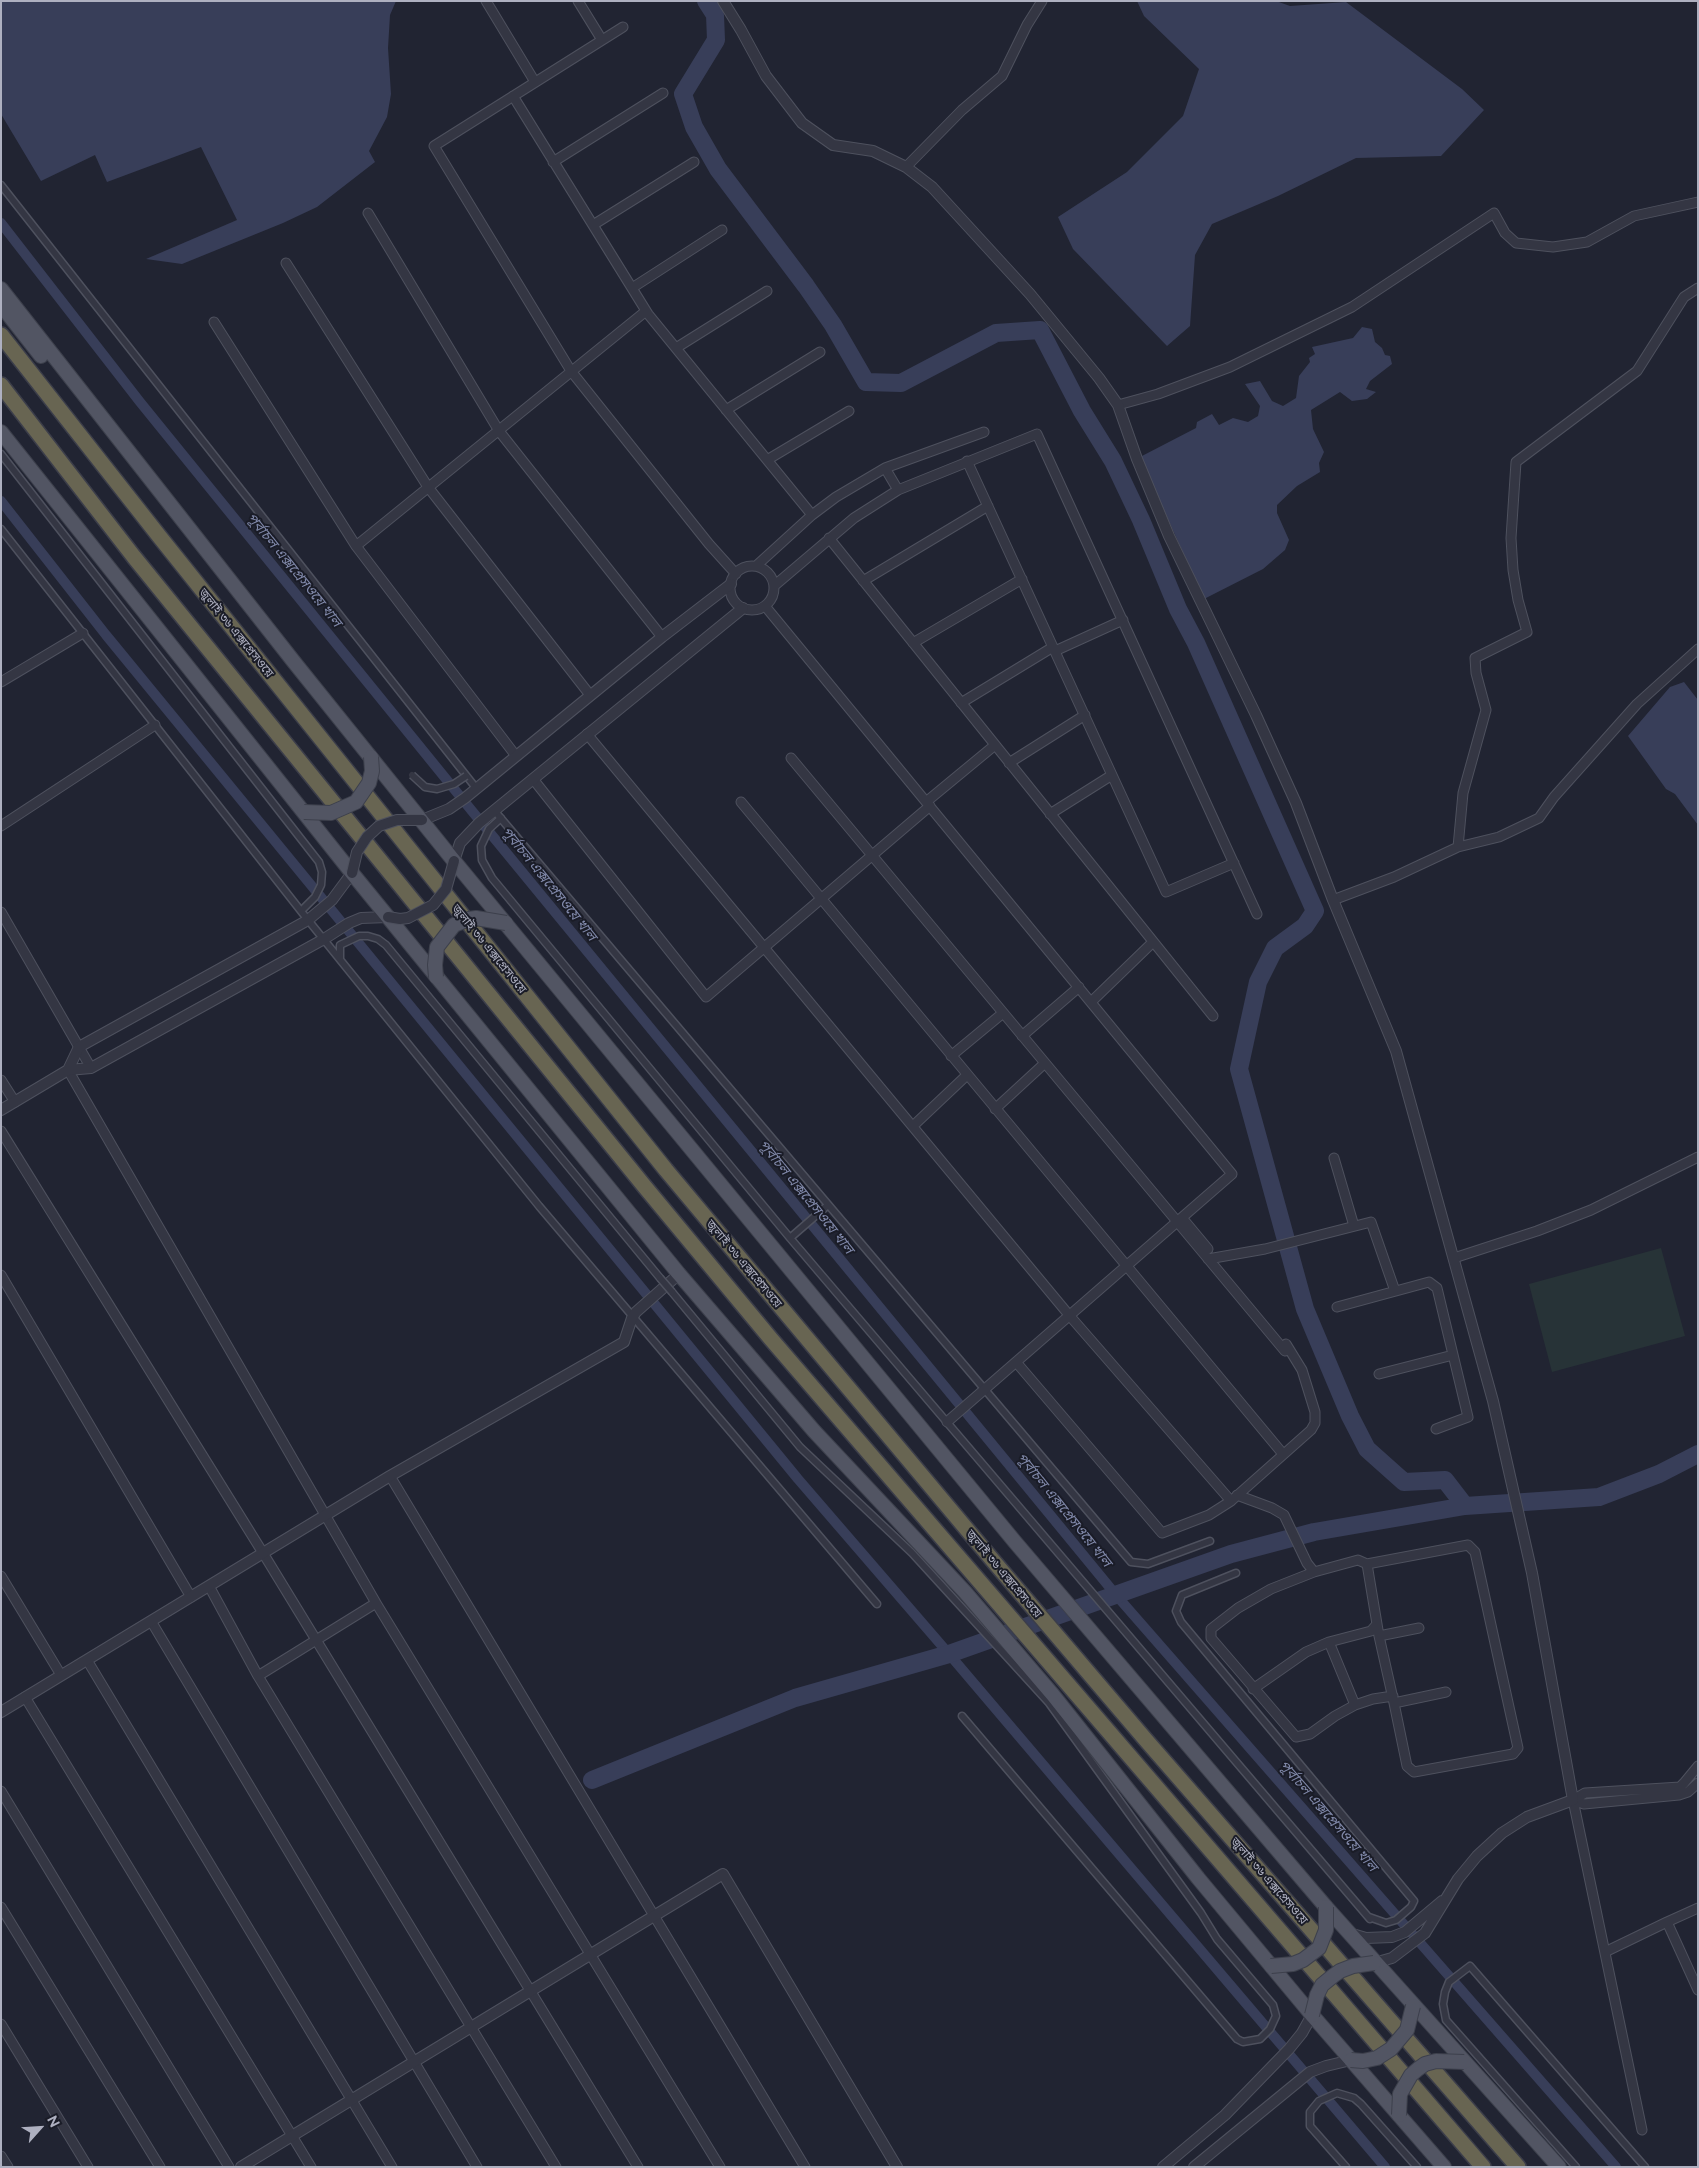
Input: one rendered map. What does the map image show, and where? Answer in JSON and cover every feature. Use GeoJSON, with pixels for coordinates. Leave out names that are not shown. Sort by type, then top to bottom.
{"type":"FeatureCollection","features":[{"type":"Feature","properties":{"kind":"highway","name":"জুলাই ৩৬ এক্সপ্রেসওয়ে"},"geometry":{"type":"LineString","coordinates":[[1,335],[165,544],[666,1170],[995,1564],[1518,2167]]}},
{"type":"Feature","properties":{"kind":"highway","name":"জুলাই ৩৬ এক্সপ্রেসওয়ে"},"geometry":{"type":"LineString","coordinates":[[1,386],[134,557],[645,1187],[771,1339],[980,1579],[1483,2167]]}},
{"type":"Feature","properties":{"kind":"main road"},"geometry":{"type":"LineString","coordinates":[[1,289],[294,662],[454,860],[1015,1542],[1374,1963],[1559,2167]]}},
{"type":"Feature","properties":{"kind":"main road"},"geometry":{"type":"LineString","coordinates":[[1,305],[44,360],[61,376],[73,382]]}},
{"type":"Feature","properties":{"kind":"main road"},"geometry":{"type":"LineString","coordinates":[[1,432],[352,873],[679,1274],[814,1431],[1051,1699],[1312,2015],[1444,2167]]}},
{"type":"Feature","properties":{"kind":"main road"},"geometry":{"type":"LineString","coordinates":[[304,812],[331,813],[356,802],[369,783],[372,771],[371,757]]}},
{"type":"Feature","properties":{"kind":"main road"},"geometry":{"type":"LineString","coordinates":[[436,977],[437,947],[454,926],[469,918],[483,918],[506,923]]}},
{"type":"Feature","properties":{"kind":"main road"},"geometry":{"type":"LineString","coordinates":[[1271,1966],[1293,1964],[1303,1960],[1319,1948],[1326,1930],[1326,1907]]}},
{"type":"Feature","properties":{"kind":"main road"},"geometry":{"type":"LineString","coordinates":[[1312,2015],[1317,1995],[1322,1986],[1333,1976],[1353,1966],[1374,1963]]}},
{"type":"Feature","properties":{"kind":"main road"},"geometry":{"type":"LineString","coordinates":[[1351,2060],[1363,2061],[1377,2058],[1391,2049],[1408,2030],[1413,2006]]}},
{"type":"Feature","properties":{"kind":"main road"},"geometry":{"type":"LineString","coordinates":[[1400,2115],[1400,2094],[1411,2075],[1418,2069],[1436,2061],[1464,2062]]}},
{"type":"Feature","properties":{"kind":"street"},"geometry":{"type":"LineString","coordinates":[[486,1],[535,82]]}},
{"type":"Feature","properties":{"kind":"street"},"geometry":{"type":"LineString","coordinates":[[578,1],[602,40]]}},
{"type":"Feature","properties":{"kind":"street"},"geometry":{"type":"LineString","coordinates":[[722,1],[741,30],[766,76],[802,123],[833,145],[873,151],[906,166],[932,187],[1030,294],[1099,378],[1118,405],[1137,460],[1169,536],[1256,715],[1292,794],[1333,900],[1396,1051],[1454,1258],[1504,1452],[1532,1573],[1573,1800],[1642,2130]]}},
{"type":"Feature","properties":{"kind":"street"},"geometry":{"type":"LineString","coordinates":[[906,166],[962,110],[1002,76],[1027,25],[1042,1]]}},
{"type":"Feature","properties":{"kind":"street"},"geometry":{"type":"LineString","coordinates":[[622,27],[434,146],[571,371],[736,574]]}},
{"type":"Feature","properties":{"kind":"street"},"geometry":{"type":"LineString","coordinates":[[554,162],[663,93]]}},
{"type":"Feature","properties":{"kind":"street"},"geometry":{"type":"LineString","coordinates":[[513,96],[646,311],[812,515]]}},
{"type":"Feature","properties":{"kind":"street"},"geometry":{"type":"LineString","coordinates":[[593,225],[694,162]]}},
{"type":"Feature","properties":{"kind":"street"},"geometry":{"type":"LineString","coordinates":[[1,185],[476,788]]}},
{"type":"Feature","properties":{"kind":"street"},"geometry":{"type":"LineString","coordinates":[[1118,405],[1158,394],[1230,367],[1352,307],[1494,213],[1505,233],[1516,243],[1553,247],[1587,242],[1634,216],[1698,202]]}},
{"type":"Feature","properties":{"kind":"street"},"geometry":{"type":"LineString","coordinates":[[368,213],[499,430],[662,636]]}},
{"type":"Feature","properties":{"kind":"street"},"geometry":{"type":"LineString","coordinates":[[632,288],[722,230]]}},
{"type":"Feature","properties":{"kind":"street"},"geometry":{"type":"LineString","coordinates":[[286,263],[428,488],[590,695]]}},
{"type":"Feature","properties":{"kind":"street"},"geometry":{"type":"LineString","coordinates":[[1458,847],[1463,793],[1486,710],[1474,658],[1527,632],[1518,600],[1513,570],[1511,538],[1516,462],[1637,371],[1684,297],[1698,288]]}},
{"type":"Feature","properties":{"kind":"street"},"geometry":{"type":"LineString","coordinates":[[676,348],[767,291]]}},
{"type":"Feature","properties":{"kind":"street"},"geometry":{"type":"LineString","coordinates":[[356,546],[646,311]]}},
{"type":"Feature","properties":{"kind":"street"},"geometry":{"type":"LineString","coordinates":[[214,322],[356,546],[516,756]]}},
{"type":"Feature","properties":{"kind":"street"},"geometry":{"type":"LineString","coordinates":[[726,410],[820,352]]}},
{"type":"Feature","properties":{"kind":"street"},"geometry":{"type":"LineString","coordinates":[[767,460],[849,411]]}},
{"type":"Feature","properties":{"kind":"street"},"geometry":{"type":"LineString","coordinates":[[68,1070],[79,1047],[308,920],[332,900],[352,873],[357,852],[367,837],[379,826],[397,820],[422,820],[449,809],[662,636],[731,584],[736,574],[745,568],[756,566],[812,515],[836,497],[885,468],[984,432]]}},
{"type":"Feature","properties":{"kind":"street"},"geometry":{"type":"LineString","coordinates":[[774,586],[854,518],[898,490],[1037,434],[1257,914]]}},
{"type":"Feature","properties":{"kind":"street"},"geometry":{"type":"LineString","coordinates":[[1,454],[319,862],[322,872],[321,884],[316,897],[301,911]]}},
{"type":"Feature","properties":{"kind":"street"},"geometry":{"type":"LineString","coordinates":[[967,461],[1166,892],[1234,863]]}},
{"type":"Feature","properties":{"kind":"street"},"geometry":{"type":"LineString","coordinates":[[885,468],[898,490]]}},
{"type":"Feature","properties":{"kind":"street"},"geometry":{"type":"LineString","coordinates":[[864,581],[988,506]]}},
{"type":"Feature","properties":{"kind":"street"},"geometry":{"type":"LineString","coordinates":[[1,529],[308,920],[539,1206],[634,1315],[877,1604]]}},
{"type":"Feature","properties":{"kind":"street"},"geometry":{"type":"LineString","coordinates":[[829,538],[1213,1016]]}},
{"type":"Feature","properties":{"kind":"street"},"geometry":{"type":"LineString","coordinates":[[731,584],[732,595],[738,605],[754,610],[765,606],[772,597],[773,580],[766,571],[756,566]]}},
{"type":"Feature","properties":{"kind":"street"},"geometry":{"type":"LineString","coordinates":[[913,643],[1022,579]]}},
{"type":"Feature","properties":{"kind":"street"},"geometry":{"type":"LineString","coordinates":[[765,606],[1232,1174],[947,1422]]}},
{"type":"Feature","properties":{"kind":"street"},"geometry":{"type":"LineString","coordinates":[[1,1110],[68,1070],[91,1068],[324,939],[349,923],[361,918],[408,918],[433,905],[446,889],[454,860],[464,839],[497,814],[533,779],[743,608]]}},
{"type":"Feature","properties":{"kind":"street"},"geometry":{"type":"LineString","coordinates":[[961,703],[1054,649],[1123,620]]}},
{"type":"Feature","properties":{"kind":"street"},"geometry":{"type":"LineString","coordinates":[[1,682],[83,633]]}},
{"type":"Feature","properties":{"kind":"street"},"geometry":{"type":"LineString","coordinates":[[1333,900],[1394,876],[1458,847],[1499,837],[1538,818],[1554,797],[1637,704],[1698,649]]}},
{"type":"Feature","properties":{"kind":"street"},"geometry":{"type":"LineString","coordinates":[[1009,763],[1085,715]]}},
{"type":"Feature","properties":{"kind":"street"},"geometry":{"type":"LineString","coordinates":[[1,826],[155,725]]}},
{"type":"Feature","properties":{"kind":"street"},"geometry":{"type":"LineString","coordinates":[[588,734],[1069,1315],[1234,1498],[1272,1508],[1284,1516],[1314,1572]]}},
{"type":"Feature","properties":{"kind":"street"},"geometry":{"type":"LineString","coordinates":[[533,779],[706,997],[872,856],[995,745]]}},
{"type":"Feature","properties":{"kind":"street"},"geometry":{"type":"LineString","coordinates":[[791,758],[1022,1036],[1286,1344],[1302,1370],[1315,1412],[1315,1423],[1311,1430],[1234,1498],[1210,1515],[1162,1533],[1016,1362]]}},
{"type":"Feature","properties":{"kind":"street"},"geometry":{"type":"LineString","coordinates":[[412,775],[425,787],[437,790],[454,784],[466,776]]}},
{"type":"Feature","properties":{"kind":"street"},"geometry":{"type":"LineString","coordinates":[[1050,814],[1112,775]]}},
{"type":"Feature","properties":{"kind":"street"},"geometry":{"type":"LineString","coordinates":[[741,802],[1283,1454]]}},
{"type":"Feature","properties":{"kind":"street"},"geometry":{"type":"LineString","coordinates":[[497,814],[481,846],[482,860],[492,878],[790,1238],[1370,1919]]}},
{"type":"Feature","properties":{"kind":"street"},"geometry":{"type":"LineString","coordinates":[[497,814],[1131,1562],[1148,1564],[1210,1541]]}},
{"type":"Feature","properties":{"kind":"street"},"geometry":{"type":"LineString","coordinates":[[1,912],[91,1068]]}},
{"type":"Feature","properties":{"kind":"street"},"geometry":{"type":"LineString","coordinates":[[340,959],[340,946],[348,940],[359,936],[368,936],[386,945],[800,1447],[912,1554],[961,1597]]}},
{"type":"Feature","properties":{"kind":"street"},"geometry":{"type":"LineString","coordinates":[[1091,1002],[1153,942]]}},
{"type":"Feature","properties":{"kind":"street"},"geometry":{"type":"LineString","coordinates":[[1022,1036],[1079,988]]}},
{"type":"Feature","properties":{"kind":"street"},"geometry":{"type":"LineString","coordinates":[[951,1056],[1003,1013]]}},
{"type":"Feature","properties":{"kind":"street"},"geometry":{"type":"LineString","coordinates":[[995,1109],[1045,1063]]}},
{"type":"Feature","properties":{"kind":"street"},"geometry":{"type":"LineString","coordinates":[[68,1070],[376,1604],[720,2167]]}},
{"type":"Feature","properties":{"kind":"street"},"geometry":{"type":"LineString","coordinates":[[913,1126],[967,1076]]}},
{"type":"Feature","properties":{"kind":"street"},"geometry":{"type":"LineString","coordinates":[[1,1080],[15,1102]]}},
{"type":"Feature","properties":{"kind":"street"},"geometry":{"type":"LineString","coordinates":[[1,1131],[263,1553],[638,2167]]}},
{"type":"Feature","properties":{"kind":"street"},"geometry":{"type":"LineString","coordinates":[[1454,1258],[1536,1231],[1591,1210],[1698,1157]]}},
{"type":"Feature","properties":{"kind":"street"},"geometry":{"type":"LineString","coordinates":[[1334,1158],[1354,1226]]}},
{"type":"Feature","properties":{"kind":"street"},"geometry":{"type":"LineString","coordinates":[[790,1238],[828,1206]]}},
{"type":"Feature","properties":{"kind":"street"},"geometry":{"type":"LineString","coordinates":[[1180,1220],[1208,1259],[1285,1351]]}},
{"type":"Feature","properties":{"kind":"street"},"geometry":{"type":"LineString","coordinates":[[1208,1259],[1265,1249],[1371,1222],[1395,1291]]}},
{"type":"Feature","properties":{"kind":"street"},"geometry":{"type":"LineString","coordinates":[[1,1712],[390,1476],[624,1342],[634,1315],[679,1274]]}},
{"type":"Feature","properties":{"kind":"street"},"geometry":{"type":"LineString","coordinates":[[1,1276],[191,1597]]}},
{"type":"Feature","properties":{"kind":"street"},"geometry":{"type":"LineString","coordinates":[[1337,1307],[1429,1282],[1433,1284],[1438,1294],[1468,1417],[1436,1429]]}},
{"type":"Feature","properties":{"kind":"street"},"geometry":{"type":"LineString","coordinates":[[1379,1374],[1453,1355]]}},
{"type":"Feature","properties":{"kind":"street"},"geometry":{"type":"LineString","coordinates":[[390,1476],[805,2167]]}},
{"type":"Feature","properties":{"kind":"street"},"geometry":{"type":"LineString","coordinates":[[1367,1564],[1379,1636],[1393,1700],[1408,1766],[1414,1772],[1513,1754],[1518,1748],[1475,1552],[1468,1545],[1367,1564],[1358,1560],[1314,1572],[1271,1589],[1238,1608],[1211,1629],[1211,1638],[1296,1737],[1310,1734],[1334,1716],[1373,1699],[1393,1700],[1446,1692]]}},
{"type":"Feature","properties":{"kind":"street"},"geometry":{"type":"LineString","coordinates":[[1117,1628],[1370,1919],[1386,1923],[1396,1920],[1414,1901],[1181,1622],[1176,1611],[1182,1595],[1236,1573]]}},
{"type":"Feature","properties":{"kind":"street"},"geometry":{"type":"LineString","coordinates":[[1,1576],[61,1675]]}},
{"type":"Feature","properties":{"kind":"street"},"geometry":{"type":"LineString","coordinates":[[210,1586],[258,1676],[556,2167]]}},
{"type":"Feature","properties":{"kind":"street"},"geometry":{"type":"LineString","coordinates":[[258,1676],[376,1604]]}},
{"type":"Feature","properties":{"kind":"street"},"geometry":{"type":"LineString","coordinates":[[151,1621],[477,2167]]}},
{"type":"Feature","properties":{"kind":"street"},"geometry":{"type":"LineString","coordinates":[[1254,1689],[1306,1652],[1330,1642],[1371,1631],[1377,1624]]}},
{"type":"Feature","properties":{"kind":"street"},"geometry":{"type":"LineString","coordinates":[[1379,1636],[1419,1628]]}},
{"type":"Feature","properties":{"kind":"street"},"geometry":{"type":"LineString","coordinates":[[1330,1642],[1356,1705]]}},
{"type":"Feature","properties":{"kind":"street"},"geometry":{"type":"LineString","coordinates":[[87,1660],[392,2167]]}},
{"type":"Feature","properties":{"kind":"street"},"geometry":{"type":"LineString","coordinates":[[25,1697],[311,2167]]}},
{"type":"Feature","properties":{"kind":"street"},"geometry":{"type":"LineString","coordinates":[[962,1716],[1237,2039],[1243,2042],[1252,2042],[1260,2039],[1270,2029],[1276,2016],[1273,2005],[1217,1939],[1051,1699]]}},
{"type":"Feature","properties":{"kind":"street"},"geometry":{"type":"LineString","coordinates":[[1374,1963],[1392,1958],[1416,1941],[1431,1926],[1446,1898],[1477,1856],[1502,1833],[1527,1817],[1573,1800],[1584,1793],[1680,1787],[1698,1766]]}},
{"type":"Feature","properties":{"kind":"street"},"geometry":{"type":"LineString","coordinates":[[1573,1800],[1584,1804],[1679,1795],[1688,1792],[1698,1783]]}},
{"type":"Feature","properties":{"kind":"street"},"geometry":{"type":"LineString","coordinates":[[1,1791],[229,2167]]}},
{"type":"Feature","properties":{"kind":"street"},"geometry":{"type":"LineString","coordinates":[[241,2167],[723,1874],[897,2167]]}},
{"type":"Feature","properties":{"kind":"street"},"geometry":{"type":"LineString","coordinates":[[1348,1933],[1366,1938],[1380,1939],[1404,1932],[1446,1898]]}},
{"type":"Feature","properties":{"kind":"street"},"geometry":{"type":"LineString","coordinates":[[1,1907],[160,2167]]}},
{"type":"Feature","properties":{"kind":"street"},"geometry":{"type":"LineString","coordinates":[[1605,1952],[1698,1908]]}},
{"type":"Feature","properties":{"kind":"street"},"geometry":{"type":"LineString","coordinates":[[1667,1922],[1698,1990]]}},
{"type":"Feature","properties":{"kind":"street"},"geometry":{"type":"LineString","coordinates":[[1576,2167],[1446,2020],[1443,2004],[1449,1982],[1470,1966],[1645,2167]]}},
{"type":"Feature","properties":{"kind":"street"},"geometry":{"type":"LineString","coordinates":[[1163,2167],[1225,2115],[1302,2033],[1312,2015]]}},
{"type":"Feature","properties":{"kind":"street"},"geometry":{"type":"LineString","coordinates":[[1,2024],[88,2167]]}},
{"type":"Feature","properties":{"kind":"street"},"geometry":{"type":"LineString","coordinates":[[1194,2167],[1310,2072],[1351,2060]]}},
{"type":"Feature","properties":{"kind":"street"},"geometry":{"type":"LineString","coordinates":[[1346,2167],[1310,2126],[1310,2112],[1319,2101],[1336,2093],[1354,2098],[1361,2104],[1417,2167]]}},
{"type":"Feature","properties":{"kind":"street"},"geometry":{"type":"LineString","coordinates":[[1,2156],[8,2167]]}},
{"type":"Feature","properties":{"kind":"shaded area"},"geometry":{"type":"Polygon","coordinates":[[[1661,1248],[1685,1336],[1552,1372],[1529,1284],[1661,1248]]]}},
{"type":"Feature","properties":{"kind":"water"},"geometry":{"type":"Polygon","coordinates":[[[1,1],[396,1],[390,15],[388,48],[391,94],[387,117],[369,151],[375,162],[317,207],[283,223],[182,264],[146,259],[237,220],[201,147],[107,182],[95,155],[41,181],[1,114],[1,1]]]}},
{"type":"Feature","properties":{"kind":"water"},"geometry":{"type":"Polygon","coordinates":[[[1137,1],[1276,1],[1290,6],[1346,2],[1462,89],[1484,110],[1441,156],[1356,158],[1278,196],[1212,224],[1195,255],[1190,326],[1167,346],[1073,249],[1058,217],[1127,172],[1183,116],[1199,69],[1144,16],[1137,1]]]}},
{"type":"Feature","properties":{"kind":"water"},"geometry":{"type":"Polygon","coordinates":[[[1362,327],[1372,329],[1375,342],[1382,348],[1385,355],[1390,356],[1392,364],[1370,381],[1366,389],[1376,392],[1367,399],[1352,401],[1340,392],[1311,410],[1313,429],[1324,452],[1319,463],[1320,472],[1297,486],[1277,505],[1277,513],[1289,540],[1285,550],[1263,569],[1204,599],[1140,457],[1196,428],[1197,422],[1212,414],[1219,425],[1233,418],[1248,422],[1258,416],[1260,406],[1245,384],[1260,381],[1272,401],[1283,406],[1296,398],[1299,376],[1310,362],[1309,358],[1315,354],[1312,347],[1353,338],[1362,327]]]}},
{"type":"Feature","properties":{"kind":"water"},"geometry":{"type":"Polygon","coordinates":[[[1684,682],[1698,700],[1698,825],[1675,794],[1666,789],[1628,736],[1670,687],[1684,682]]]}},
{"type":"Feature","properties":{"kind":"waterway"},"geometry":{"type":"LineString","coordinates":[[706,1],[715,15],[716,40],[683,94],[694,127],[718,169],[833,325],[866,382],[901,383],[996,333],[1040,330],[1082,411],[1113,461],[1315,911],[1305,926],[1275,948],[1258,982],[1239,1069],[1305,1309],[1350,1416],[1367,1449],[1404,1482],[1445,1480],[1465,1506]]}},
{"type":"Feature","properties":{"kind":"waterway","name":"পূর্বাচল এক্সপ্রেসওয়ে খাল"},"geometry":{"type":"LineString","coordinates":[[1,223],[140,402],[472,811],[1116,1595],[1616,2167]]}},
{"type":"Feature","properties":{"kind":"waterway","name":"পূর্বাচল এক্সপ্রেসওয়ে খাল"},"geometry":{"type":"LineString","coordinates":[[1,501],[106,635],[798,1479],[1385,2167]]}},
{"type":"Feature","properties":{"kind":"waterway"},"geometry":{"type":"LineString","coordinates":[[592,1780],[795,1698],[949,1654],[1231,1554],[1314,1532],[1465,1506],[1599,1497],[1659,1474],[1698,1454]]}}]}
